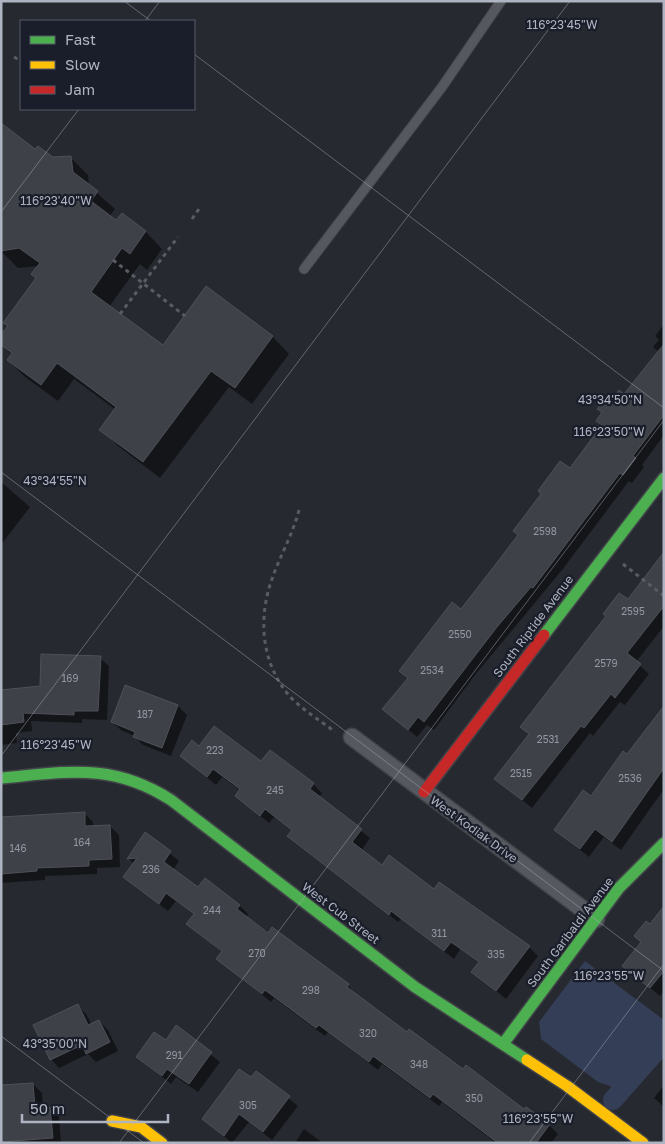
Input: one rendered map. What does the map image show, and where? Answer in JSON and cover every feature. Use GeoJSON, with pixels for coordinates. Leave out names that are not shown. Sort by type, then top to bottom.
{"type":"FeatureCollection","features":[{"type":"Feature","properties":{"kind":"street","name":"South Riptide Avenue"},"geometry":{"type":"LineString","coordinates":[[424,792],[664,478]]}},
{"type":"Feature","properties":{"kind":"street","name":"West Kodiak Drive"},"geometry":{"type":"LineString","coordinates":[[344,735],[596,919]]}},
{"type":"Feature","properties":{"kind":"street","name":"West Cub Street"},"geometry":{"type":"LineString","coordinates":[[1,778],[82,771],[110,773],[146,784],[171,800],[415,987],[567,1086],[643,1143]]}},
{"type":"Feature","properties":{"kind":"street","name":"South Garibaldi Avenue"},"geometry":{"type":"LineString","coordinates":[[503,1044],[620,888],[664,843]]}},
{"type":"Feature","properties":{"kind":"street"},"geometry":{"type":"LineString","coordinates":[[112,1121],[141,1127],[162,1143]]}},
{"type":"Feature","properties":{"kind":"lane"},"geometry":{"type":"LineString","coordinates":[[304,269],[442,87],[501,1]]}},
{"type":"Feature","properties":{"kind":"path"},"geometry":{"type":"LineString","coordinates":[[14,57],[20,60]]}},
{"type":"Feature","properties":{"kind":"path"},"geometry":{"type":"LineString","coordinates":[[192,219],[199,209]]}},
{"type":"Feature","properties":{"kind":"path"},"geometry":{"type":"LineString","coordinates":[[120,314],[178,237]]}},
{"type":"Feature","properties":{"kind":"path"},"geometry":{"type":"LineString","coordinates":[[113,260],[184,316]]}},
{"type":"Feature","properties":{"kind":"path"},"geometry":{"type":"LineString","coordinates":[[299,510],[268,591],[262,626],[266,651],[268,660],[288,694],[344,735]]}},
{"type":"Feature","properties":{"kind":"path"},"geometry":{"type":"LineString","coordinates":[[607,552],[664,596]]}},
{"type":"Feature","properties":{"kind":"water"},"geometry":{"type":"Polygon","coordinates":[[[585,961],[664,1020],[664,1047],[626,1098],[610,1086],[598,1082],[541,1039],[539,1022],[585,961]]]}},
{"type":"Feature","properties":{"kind":"building"},"geometry":{"type":"Polygon","coordinates":[[[1,123],[35,149],[38,146],[53,157],[71,156],[73,172],[98,191],[91,201],[116,220],[122,213],[146,231],[130,254],[122,248],[91,292],[163,345],[206,286],[273,336],[235,388],[211,371],[143,462],[99,430],[116,407],[57,363],[41,385],[7,360],[12,353],[1,345],[1,334],[8,326],[3,323],[36,278],[31,274],[40,263],[19,248],[1,251],[1,123]]]}},
{"type":"Feature","properties":{"kind":"building"},"geometry":{"type":"Polygon","coordinates":[[[664,344],[664,415],[633,456],[636,458],[623,475],[620,473],[533,588],[531,587],[497,627],[424,722],[418,717],[408,730],[382,709],[408,678],[399,671],[452,602],[461,609],[492,569],[518,535],[513,531],[541,494],[538,491],[560,461],[570,468],[602,425],[596,421],[602,412],[597,409],[609,393],[614,397],[619,390],[624,394],[664,344]]]}},
{"type":"Feature","properties":{"kind":"building"},"geometry":{"type":"Polygon","coordinates":[[[664,552],[664,606],[627,653],[641,664],[615,698],[611,694],[584,728],[581,726],[522,800],[494,779],[529,734],[520,727],[606,616],[603,614],[619,593],[628,599],[664,552]]]}},
{"type":"Feature","properties":{"kind":"building"},"geometry":{"type":"Polygon","coordinates":[[[41,654],[101,656],[98,711],[74,711],[74,715],[23,713],[24,722],[1,725],[1,690],[40,686],[41,654]]]}},
{"type":"Feature","properties":{"kind":"building"},"geometry":{"type":"Polygon","coordinates":[[[125,685],[178,705],[162,748],[133,737],[135,732],[111,722],[125,685]]]}},
{"type":"Feature","properties":{"kind":"building"},"geometry":{"type":"Polygon","coordinates":[[[664,706],[664,768],[612,842],[595,829],[580,849],[554,830],[583,790],[591,796],[623,751],[627,754],[664,706]]]}},
{"type":"Feature","properties":{"kind":"building"},"geometry":{"type":"Polygon","coordinates":[[[214,726],[261,761],[270,750],[314,783],[310,789],[362,829],[352,842],[382,865],[389,855],[434,889],[439,882],[530,946],[496,991],[471,972],[479,962],[451,942],[444,951],[391,911],[389,915],[287,836],[292,830],[265,809],[260,816],[235,796],[240,789],[213,769],[207,777],[180,756],[192,740],[199,746],[214,726]]]}},
{"type":"Feature","properties":{"kind":"building"},"geometry":{"type":"Polygon","coordinates":[[[85,812],[85,826],[110,825],[112,859],[89,860],[89,866],[37,868],[37,871],[1,874],[1,817],[85,812]]]}},
{"type":"Feature","properties":{"kind":"building"},"geometry":{"type":"Polygon","coordinates":[[[145,832],[171,851],[164,862],[198,887],[205,878],[240,905],[237,909],[268,933],[272,927],[349,984],[347,987],[407,1032],[409,1029],[463,1069],[466,1065],[524,1109],[526,1107],[550,1124],[536,1143],[498,1143],[433,1094],[430,1098],[373,1056],[369,1062],[319,1025],[316,1028],[265,990],[262,994],[216,959],[222,951],[186,924],[194,914],[166,893],[159,904],[123,877],[137,858],[127,859],[145,832]]]}},
{"type":"Feature","properties":{"kind":"building"},"geometry":{"type":"Polygon","coordinates":[[[664,906],[664,971],[650,988],[622,966],[641,942],[634,936],[646,921],[650,924],[664,906]]]}},
{"type":"Feature","properties":{"kind":"building"},"geometry":{"type":"Polygon","coordinates":[[[78,1004],[88,1025],[99,1020],[110,1042],[86,1054],[82,1045],[50,1060],[33,1025],[78,1004]]]}},
{"type":"Feature","properties":{"kind":"building"},"geometry":{"type":"Polygon","coordinates":[[[176,1025],[212,1052],[189,1084],[167,1069],[162,1076],[136,1057],[154,1032],[166,1040],[176,1025]]]}},
{"type":"Feature","properties":{"kind":"building"},"geometry":{"type":"Polygon","coordinates":[[[239,1069],[251,1077],[256,1071],[290,1096],[263,1132],[239,1114],[224,1136],[202,1119],[239,1069]]]}},
{"type":"Feature","properties":{"kind":"building"},"geometry":{"type":"Polygon","coordinates":[[[33,1083],[35,1108],[50,1107],[53,1138],[1,1142],[1,1085],[33,1083]]]}},
{"type":"Feature","properties":{"kind":"waterway"},"geometry":{"type":"LineString","coordinates":[[613,1100],[664,1042]]}},
{"type":"Feature","properties":{"kind":"traffic: fast"},"geometry":{"type":"LineString","coordinates":[[544,635],[664,478]]}},
{"type":"Feature","properties":{"kind":"traffic: fast"},"geometry":{"type":"LineString","coordinates":[[1,778],[89,772],[129,780],[149,788],[171,800],[415,987],[527,1060]]}},
{"type":"Feature","properties":{"kind":"traffic: fast"},"geometry":{"type":"LineString","coordinates":[[503,1044],[619,888],[664,843]]}},
{"type":"Feature","properties":{"kind":"traffic: slow"},"geometry":{"type":"LineString","coordinates":[[527,1060],[567,1086],[643,1143]]}},
{"type":"Feature","properties":{"kind":"traffic: slow"},"geometry":{"type":"LineString","coordinates":[[112,1121],[141,1127],[162,1143]]}},
{"type":"Feature","properties":{"kind":"traffic: jam"},"geometry":{"type":"LineString","coordinates":[[424,792],[544,635]]}}]}
